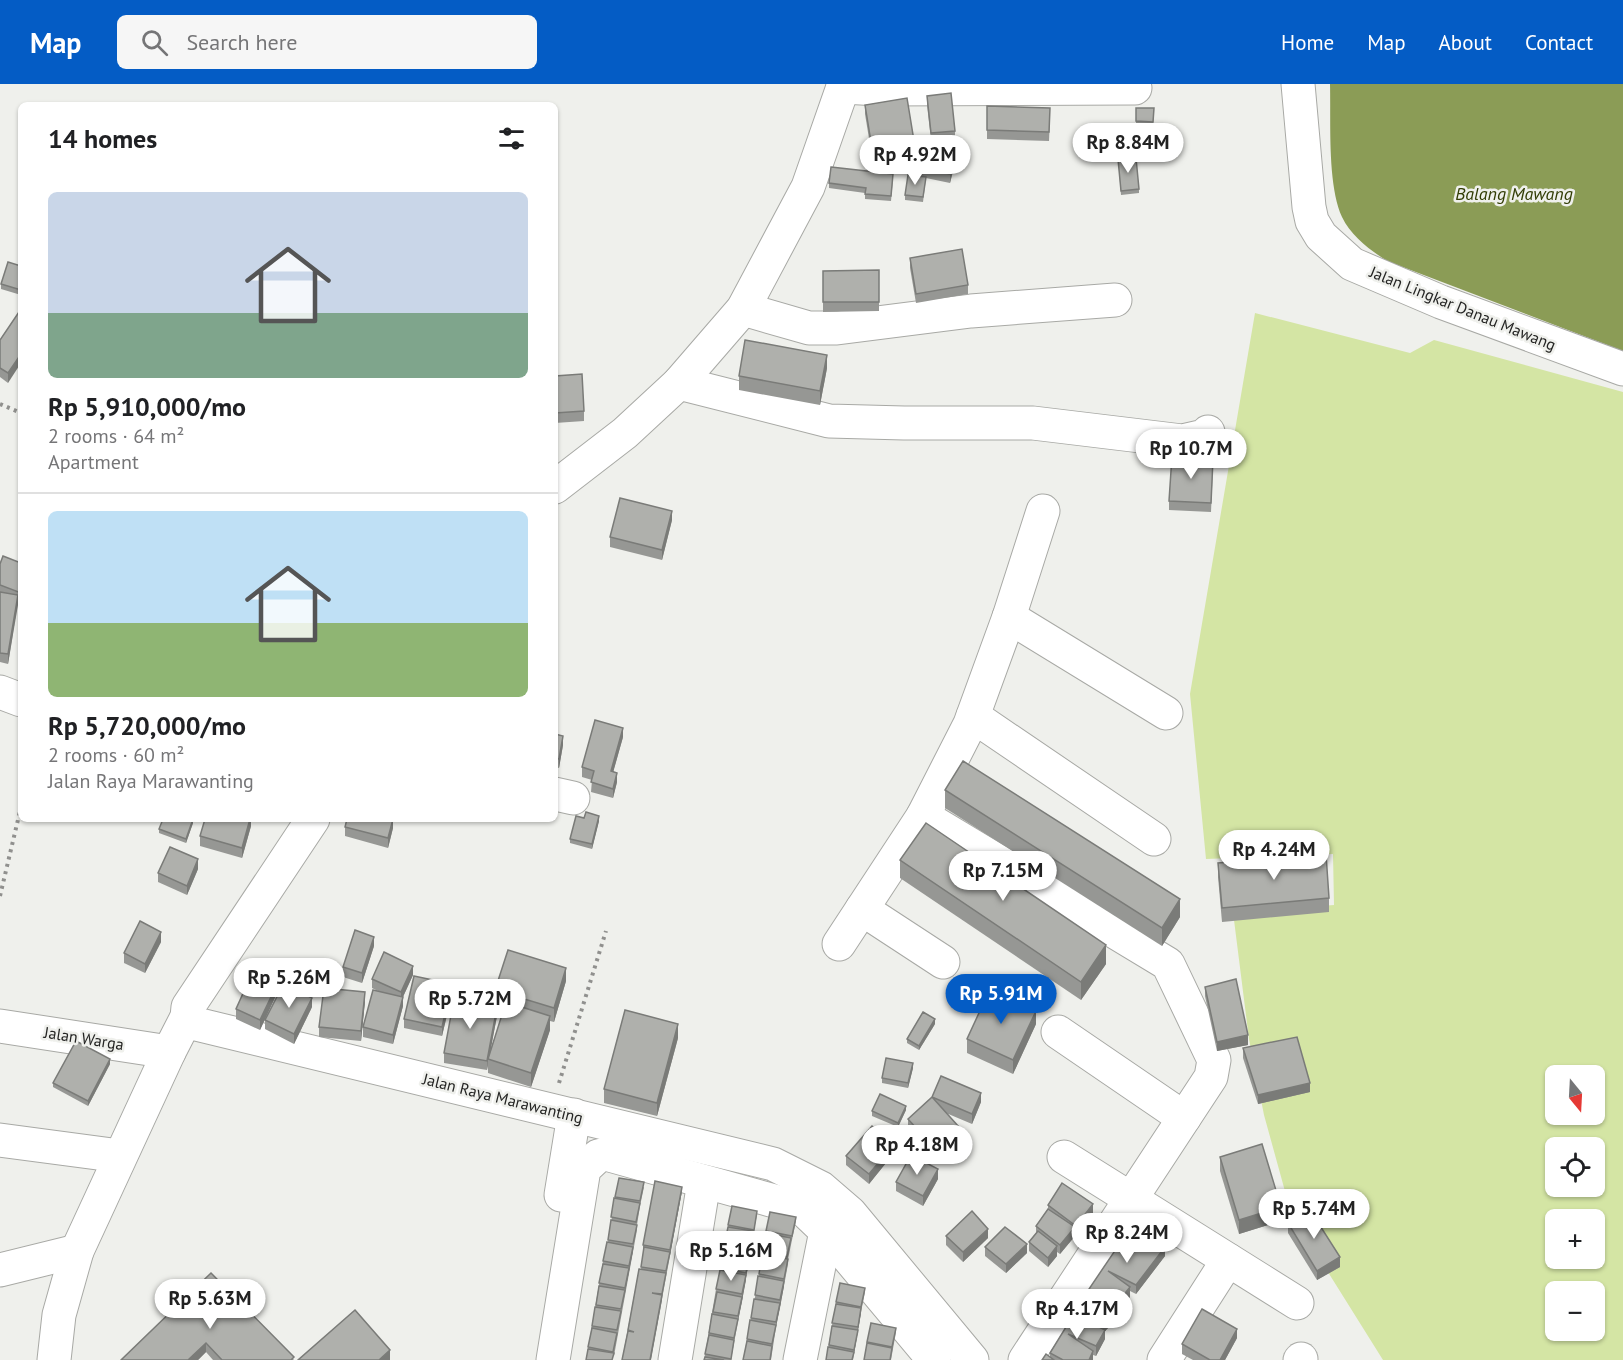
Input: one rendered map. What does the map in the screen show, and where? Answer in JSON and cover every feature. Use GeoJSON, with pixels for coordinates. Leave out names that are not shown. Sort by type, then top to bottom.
{"type":"FeatureCollection","features":[{"type":"Feature","properties":{"kind":"street","name":"Jalan Lingkar Danau Mawang"},"geometry":{"type":"LineString","coordinates":[[1298,84],[1309,207],[1312,220],[1321,237],[1352,264],[1441,302],[1623,369]]}},
{"type":"Feature","properties":{"kind":"street"},"geometry":{"type":"LineString","coordinates":[[558,485],[625,433],[678,384],[743,309],[808,187],[843,85],[879,89],[1135,88]]}},
{"type":"Feature","properties":{"kind":"street"},"geometry":{"type":"LineString","coordinates":[[743,309],[809,328],[837,328],[971,311],[1114,300]]}},
{"type":"Feature","properties":{"kind":"street"},"geometry":{"type":"LineString","coordinates":[[678,384],[829,421],[1033,423],[1182,441],[1203,436],[1208,432]]}},
{"type":"Feature","properties":{"kind":"street"},"geometry":{"type":"LineString","coordinates":[[839,944],[923,816],[973,716],[1009,617],[1043,511]]}},
{"type":"Feature","properties":{"kind":"street"},"geometry":{"type":"LineString","coordinates":[[1009,617],[1166,713]]}},
{"type":"Feature","properties":{"kind":"street"},"geometry":{"type":"LineString","coordinates":[[0,692],[18,699]]}},
{"type":"Feature","properties":{"kind":"street"},"geometry":{"type":"LineString","coordinates":[[973,716],[1154,838]]}},
{"type":"Feature","properties":{"kind":"street"},"geometry":{"type":"LineString","coordinates":[[923,816],[1168,964],[1214,1059],[1211,1077],[1025,1360]]}},
{"type":"Feature","properties":{"kind":"street"},"geometry":{"type":"LineString","coordinates":[[54,1360],[59,1315],[77,1251],[187,1017],[188,1006],[311,822]]}},
{"type":"Feature","properties":{"kind":"street"},"geometry":{"type":"LineString","coordinates":[[862,909],[943,962]]}},
{"type":"Feature","properties":{"kind":"street","name":"Jalan Raya Marawanting"},"geometry":{"type":"LineString","coordinates":[[187,1017],[196,1024],[773,1164],[821,1188],[850,1213],[972,1360]]}},
{"type":"Feature","properties":{"kind":"street","name":"Jalan Warga"},"geometry":{"type":"LineString","coordinates":[[0,1026],[169,1052]]}},
{"type":"Feature","properties":{"kind":"street"},"geometry":{"type":"LineString","coordinates":[[1058,1032],[1184,1118]]}},
{"type":"Feature","properties":{"kind":"street"},"geometry":{"type":"LineString","coordinates":[[535,1360],[563,1113]]}},
{"type":"Feature","properties":{"kind":"street"},"geometry":{"type":"LineString","coordinates":[[0,1140],[120,1156]]}},
{"type":"Feature","properties":{"kind":"street"},"geometry":{"type":"LineString","coordinates":[[553,1360],[584,1169],[598,1156],[606,1154],[803,1209],[826,1231],[925,1355]]}},
{"type":"Feature","properties":{"kind":"street"},"geometry":{"type":"LineString","coordinates":[[1064,1157],[1297,1303]]}},
{"type":"Feature","properties":{"kind":"street"},"geometry":{"type":"LineString","coordinates":[[675,1360],[704,1182]]}},
{"type":"Feature","properties":{"kind":"street"},"geometry":{"type":"LineString","coordinates":[[800,1360],[826,1231]]}},
{"type":"Feature","properties":{"kind":"street"},"geometry":{"type":"LineString","coordinates":[[0,1270],[77,1251]]}},
{"type":"Feature","properties":{"kind":"street"},"geometry":{"type":"LineString","coordinates":[[1164,1360],[1228,1260]]}},
{"type":"Feature","properties":{"kind":"path"},"geometry":{"type":"LineString","coordinates":[[0,404],[18,412]]}},
{"type":"Feature","properties":{"kind":"path"},"geometry":{"type":"LineString","coordinates":[[0,896],[18,820]]}},
{"type":"Feature","properties":{"kind":"path"},"geometry":{"type":"LineString","coordinates":[[563,1113],[606,931]]}},
{"type":"Feature","properties":{"kind":"shaded area"},"geometry":{"type":"Polygon","coordinates":[[[1255,313],[1410,353],[1434,340],[1623,392],[1623,1360],[1383,1360],[1291,1213],[1264,1115],[1249,1039],[1233,912],[1334,905],[1333,854],[1206,859],[1190,694],[1255,313]]]}},
{"type":"Feature","properties":{"kind":"water","name":"Balang Mawang"},"geometry":{"type":"Polygon","coordinates":[[[1330,84],[1623,84],[1623,351],[1387,261],[1362,242],[1346,224],[1337,203],[1332,170],[1330,84]]]}},
{"type":"Feature","properties":{"kind":"building"},"geometry":{"type":"Polygon","coordinates":[[[951,93],[955,131],[931,133],[927,96],[951,93]]]}},
{"type":"Feature","properties":{"kind":"building"},"geometry":{"type":"Polygon","coordinates":[[[907,98],[915,147],[873,154],[865,105],[907,98]]]}},
{"type":"Feature","properties":{"kind":"building"},"geometry":{"type":"Polygon","coordinates":[[[987,106],[1050,108],[1049,132],[987,130],[987,106]]]}},
{"type":"Feature","properties":{"kind":"building"},"geometry":{"type":"Polygon","coordinates":[[[1136,108],[1154,108],[1153,122],[1136,121],[1136,108]]]}},
{"type":"Feature","properties":{"kind":"building"},"geometry":{"type":"Polygon","coordinates":[[[921,138],[957,146],[950,174],[915,166],[921,138]]]}},
{"type":"Feature","properties":{"kind":"building"},"geometry":{"type":"Polygon","coordinates":[[[1136,158],[1139,189],[1121,191],[1118,159],[1136,158]]]}},
{"type":"Feature","properties":{"kind":"building"},"geometry":{"type":"Polygon","coordinates":[[[831,167],[893,174],[891,196],[865,194],[866,188],[829,183],[831,167]]]}},
{"type":"Feature","properties":{"kind":"building"},"geometry":{"type":"Polygon","coordinates":[[[908,175],[926,177],[923,197],[905,195],[908,175]]]}},
{"type":"Feature","properties":{"kind":"building"},"geometry":{"type":"Polygon","coordinates":[[[962,249],[968,285],[916,294],[910,258],[962,249]]]}},
{"type":"Feature","properties":{"kind":"building"},"geometry":{"type":"Polygon","coordinates":[[[8,262],[18,265],[18,289],[1,284],[8,262]]]}},
{"type":"Feature","properties":{"kind":"building"},"geometry":{"type":"Polygon","coordinates":[[[879,270],[879,302],[823,302],[823,271],[879,270]]]}},
{"type":"Feature","properties":{"kind":"building"},"geometry":{"type":"Polygon","coordinates":[[[18,313],[18,358],[8,373],[0,368],[0,340],[18,313]]]}},
{"type":"Feature","properties":{"kind":"building"},"geometry":{"type":"Polygon","coordinates":[[[745,340],[827,355],[820,391],[739,376],[745,340]]]}},
{"type":"Feature","properties":{"kind":"building"},"geometry":{"type":"Polygon","coordinates":[[[582,374],[584,411],[558,413],[558,376],[582,374]]]}},
{"type":"Feature","properties":{"kind":"building"},"geometry":{"type":"Polygon","coordinates":[[[1172,456],[1213,459],[1211,503],[1169,501],[1172,456]]]}},
{"type":"Feature","properties":{"kind":"building"},"geometry":{"type":"Polygon","coordinates":[[[620,498],[672,511],[662,550],[610,537],[620,498]]]}},
{"type":"Feature","properties":{"kind":"building"},"geometry":{"type":"Polygon","coordinates":[[[3,556],[18,562],[18,592],[0,585],[0,564],[3,556]]]}},
{"type":"Feature","properties":{"kind":"building"},"geometry":{"type":"Polygon","coordinates":[[[0,592],[18,595],[8,654],[0,653],[0,592]]]}},
{"type":"Feature","properties":{"kind":"building"},"geometry":{"type":"Polygon","coordinates":[[[595,720],[623,728],[611,771],[617,773],[613,789],[591,782],[594,771],[582,767],[595,720]]]}},
{"type":"Feature","properties":{"kind":"building"},"geometry":{"type":"Polygon","coordinates":[[[558,735],[563,736],[558,759],[558,735]]]}},
{"type":"Feature","properties":{"kind":"building"},"geometry":{"type":"Polygon","coordinates":[[[963,761],[1180,899],[1162,928],[945,790],[963,761]]]}},
{"type":"Feature","properties":{"kind":"building"},"geometry":{"type":"Polygon","coordinates":[[[586,812],[599,816],[592,844],[570,839],[576,816],[584,818],[586,812]]]}},
{"type":"Feature","properties":{"kind":"building"},"geometry":{"type":"Polygon","coordinates":[[[162,822],[192,822],[186,839],[159,829],[162,822]]]}},
{"type":"Feature","properties":{"kind":"building"},"geometry":{"type":"Polygon","coordinates":[[[204,822],[249,822],[242,848],[200,836],[204,822]]]}},
{"type":"Feature","properties":{"kind":"building"},"geometry":{"type":"Polygon","coordinates":[[[346,822],[392,822],[388,838],[345,827],[346,822]]]}},
{"type":"Feature","properties":{"kind":"building"},"geometry":{"type":"Polygon","coordinates":[[[926,823],[1106,945],[1081,982],[900,860],[926,823]]]}},
{"type":"Feature","properties":{"kind":"building"},"geometry":{"type":"Polygon","coordinates":[[[170,847],[198,859],[187,886],[158,873],[170,847]]]}},
{"type":"Feature","properties":{"kind":"building"},"geometry":{"type":"Polygon","coordinates":[[[1326,854],[1329,898],[1222,908],[1218,863],[1326,854]]]}},
{"type":"Feature","properties":{"kind":"building"},"geometry":{"type":"Polygon","coordinates":[[[140,921],[161,932],[145,964],[124,953],[140,921]]]}},
{"type":"Feature","properties":{"kind":"building"},"geometry":{"type":"Polygon","coordinates":[[[355,930],[374,937],[362,973],[343,967],[355,930]]]}},
{"type":"Feature","properties":{"kind":"building"},"geometry":{"type":"Polygon","coordinates":[[[508,950],[566,968],[554,1008],[495,990],[508,950]]]}},
{"type":"Feature","properties":{"kind":"building"},"geometry":{"type":"Polygon","coordinates":[[[384,952],[413,966],[401,992],[372,979],[384,952]]]}},
{"type":"Feature","properties":{"kind":"building"},"geometry":{"type":"Polygon","coordinates":[[[254,969],[279,980],[260,1020],[236,1009],[254,969]]]}},
{"type":"Feature","properties":{"kind":"building"},"geometry":{"type":"Polygon","coordinates":[[[414,976],[452,984],[442,1027],[404,1019],[414,976]]]}},
{"type":"Feature","properties":{"kind":"building"},"geometry":{"type":"Polygon","coordinates":[[[1236,979],[1248,1035],[1217,1042],[1205,987],[1236,979]]]}},
{"type":"Feature","properties":{"kind":"building"},"geometry":{"type":"Polygon","coordinates":[[[284,983],[312,998],[294,1034],[265,1020],[284,983]]]}},
{"type":"Feature","properties":{"kind":"building"},"geometry":{"type":"Polygon","coordinates":[[[324,988],[365,992],[361,1031],[319,1027],[324,988]]]}},
{"type":"Feature","properties":{"kind":"building"},"geometry":{"type":"Polygon","coordinates":[[[990,989],[1036,1011],[1013,1060],[967,1039],[990,989]]]}},
{"type":"Feature","properties":{"kind":"building"},"geometry":{"type":"Polygon","coordinates":[[[373,990],[403,997],[393,1035],[363,1027],[373,990]]]}},
{"type":"Feature","properties":{"kind":"building"},"geometry":{"type":"Polygon","coordinates":[[[454,999],[497,1007],[487,1061],[444,1053],[454,999]]]}},
{"type":"Feature","properties":{"kind":"building"},"geometry":{"type":"Polygon","coordinates":[[[506,1002],[550,1016],[531,1073],[488,1059],[506,1002]]]}},
{"type":"Feature","properties":{"kind":"building"},"geometry":{"type":"Polygon","coordinates":[[[625,1010],[678,1024],[657,1103],[604,1089],[625,1010]]]}},
{"type":"Feature","properties":{"kind":"building"},"geometry":{"type":"Polygon","coordinates":[[[923,1012],[935,1019],[919,1046],[907,1039],[923,1012]]]}},
{"type":"Feature","properties":{"kind":"building"},"geometry":{"type":"Polygon","coordinates":[[[1297,1037],[1310,1083],[1258,1095],[1243,1048],[1297,1037]]]}},
{"type":"Feature","properties":{"kind":"building"},"geometry":{"type":"Polygon","coordinates":[[[76,1041],[110,1059],[88,1101],[53,1083],[76,1041]]]}},
{"type":"Feature","properties":{"kind":"building"},"geometry":{"type":"Polygon","coordinates":[[[886,1058],[913,1063],[908,1083],[882,1078],[886,1058]]]}},
{"type":"Feature","properties":{"kind":"building"},"geometry":{"type":"Polygon","coordinates":[[[941,1076],[981,1093],[972,1114],[932,1097],[941,1076]]]}},
{"type":"Feature","properties":{"kind":"building"},"geometry":{"type":"Polygon","coordinates":[[[880,1094],[906,1106],[898,1123],[872,1111],[880,1094]]]}},
{"type":"Feature","properties":{"kind":"building"},"geometry":{"type":"Polygon","coordinates":[[[932,1097],[959,1127],[935,1149],[908,1119],[932,1097]]]}},
{"type":"Feature","properties":{"kind":"building"},"geometry":{"type":"Polygon","coordinates":[[[872,1126],[894,1144],[869,1174],[846,1156],[872,1126]]]}},
{"type":"Feature","properties":{"kind":"building"},"geometry":{"type":"Polygon","coordinates":[[[1262,1144],[1281,1207],[1239,1220],[1220,1157],[1262,1144]]]}},
{"type":"Feature","properties":{"kind":"building"},"geometry":{"type":"Polygon","coordinates":[[[911,1155],[938,1169],[923,1196],[896,1182],[911,1155]]]}},
{"type":"Feature","properties":{"kind":"building"},"geometry":{"type":"Polygon","coordinates":[[[619,1178],[644,1182],[640,1201],[615,1197],[619,1178]]]}},
{"type":"Feature","properties":{"kind":"building"},"geometry":{"type":"Polygon","coordinates":[[[655,1181],[682,1187],[670,1250],[643,1245],[655,1181]]]}},
{"type":"Feature","properties":{"kind":"building"},"geometry":{"type":"Polygon","coordinates":[[[1062,1183],[1093,1204],[1076,1226],[1048,1205],[1062,1183]]]}},
{"type":"Feature","properties":{"kind":"building"},"geometry":{"type":"Polygon","coordinates":[[[614,1198],[640,1203],[636,1222],[611,1217],[614,1198]]]}},
{"type":"Feature","properties":{"kind":"building"},"geometry":{"type":"Polygon","coordinates":[[[732,1206],[757,1211],[754,1230],[728,1225],[732,1206]]]}},
{"type":"Feature","properties":{"kind":"building"},"geometry":{"type":"Polygon","coordinates":[[[1048,1209],[1075,1227],[1060,1245],[1036,1226],[1048,1209]]]}},
{"type":"Feature","properties":{"kind":"building"},"geometry":{"type":"Polygon","coordinates":[[[1310,1210],[1340,1257],[1317,1271],[1288,1223],[1310,1210]]]}},
{"type":"Feature","properties":{"kind":"building"},"geometry":{"type":"Polygon","coordinates":[[[972,1211],[988,1229],[963,1252],[946,1236],[972,1211]]]}},
{"type":"Feature","properties":{"kind":"building"},"geometry":{"type":"Polygon","coordinates":[[[770,1212],[796,1217],[792,1236],[766,1231],[770,1212]]]}},
{"type":"Feature","properties":{"kind":"building"},"geometry":{"type":"Polygon","coordinates":[[[611,1220],[637,1225],[633,1244],[608,1240],[611,1220]]]}},
{"type":"Feature","properties":{"kind":"building"},"geometry":{"type":"Polygon","coordinates":[[[1135,1221],[1165,1247],[1136,1285],[1108,1271],[1130,1287],[1115,1306],[1089,1289],[1135,1221]]]}},
{"type":"Feature","properties":{"kind":"building"},"geometry":{"type":"Polygon","coordinates":[[[728,1227],[753,1231],[750,1251],[724,1246],[728,1227]]]}},
{"type":"Feature","properties":{"kind":"building"},"geometry":{"type":"Polygon","coordinates":[[[1005,1227],[1027,1244],[1006,1264],[985,1247],[1005,1227]]]}},
{"type":"Feature","properties":{"kind":"building"},"geometry":{"type":"Polygon","coordinates":[[[1038,1231],[1057,1246],[1048,1258],[1029,1242],[1038,1231]]]}},
{"type":"Feature","properties":{"kind":"building"},"geometry":{"type":"Polygon","coordinates":[[[766,1233],[791,1238],[787,1257],[762,1252],[766,1233]]]}},
{"type":"Feature","properties":{"kind":"building"},"geometry":{"type":"Polygon","coordinates":[[[607,1242],[633,1247],[629,1266],[603,1261],[607,1242]]]}},
{"type":"Feature","properties":{"kind":"building"},"geometry":{"type":"Polygon","coordinates":[[[644,1247],[670,1252],[666,1271],[641,1267],[644,1247]]]}},
{"type":"Feature","properties":{"kind":"building"},"geometry":{"type":"Polygon","coordinates":[[[724,1249],[750,1253],[746,1273],[721,1268],[724,1249]]]}},
{"type":"Feature","properties":{"kind":"building"},"geometry":{"type":"Polygon","coordinates":[[[762,1255],[788,1259],[784,1279],[759,1274],[762,1255]]]}},
{"type":"Feature","properties":{"kind":"building"},"geometry":{"type":"Polygon","coordinates":[[[603,1264],[629,1268],[625,1288],[599,1283],[603,1264]]]}},
{"type":"Feature","properties":{"kind":"building"},"geometry":{"type":"Polygon","coordinates":[[[639,1269],[666,1273],[662,1294],[652,1293],[662,1295],[650,1360],[622,1360],[628,1331],[634,1332],[628,1330],[639,1269]]]}},
{"type":"Feature","properties":{"kind":"building"},"geometry":{"type":"Polygon","coordinates":[[[720,1270],[746,1275],[742,1294],[716,1289],[720,1270]]]}},
{"type":"Feature","properties":{"kind":"building"},"geometry":{"type":"Polygon","coordinates":[[[211,1273],[294,1357],[291,1360],[222,1360],[206,1343],[188,1360],[121,1360],[211,1273]]]}},
{"type":"Feature","properties":{"kind":"building"},"geometry":{"type":"Polygon","coordinates":[[[758,1276],[784,1281],[780,1300],[755,1295],[758,1276]]]}},
{"type":"Feature","properties":{"kind":"building"},"geometry":{"type":"Polygon","coordinates":[[[840,1283],[865,1288],[861,1307],[836,1302],[840,1283]]]}},
{"type":"Feature","properties":{"kind":"building"},"geometry":{"type":"Polygon","coordinates":[[[599,1286],[625,1290],[621,1309],[596,1305],[599,1286]]]}},
{"type":"Feature","properties":{"kind":"building"},"geometry":{"type":"Polygon","coordinates":[[[1085,1291],[1115,1312],[1103,1323],[1074,1308],[1085,1291]]]}},
{"type":"Feature","properties":{"kind":"building"},"geometry":{"type":"Polygon","coordinates":[[[717,1292],[742,1297],[738,1316],[713,1312],[717,1292]]]}},
{"type":"Feature","properties":{"kind":"building"},"geometry":{"type":"Polygon","coordinates":[[[754,1299],[780,1303],[776,1322],[751,1318],[754,1299]]]}},
{"type":"Feature","properties":{"kind":"building"},"geometry":{"type":"Polygon","coordinates":[[[836,1304],[861,1308],[858,1327],[832,1323],[836,1304]]]}},
{"type":"Feature","properties":{"kind":"building"},"geometry":{"type":"Polygon","coordinates":[[[595,1307],[621,1311],[617,1330],[592,1326],[595,1307]]]}},
{"type":"Feature","properties":{"kind":"building"},"geometry":{"type":"Polygon","coordinates":[[[1202,1309],[1237,1329],[1220,1360],[1210,1360],[1182,1344],[1202,1309]]]}},
{"type":"Feature","properties":{"kind":"building"},"geometry":{"type":"Polygon","coordinates":[[[355,1310],[390,1350],[379,1360],[298,1360],[355,1310]]]}},
{"type":"Feature","properties":{"kind":"building"},"geometry":{"type":"Polygon","coordinates":[[[712,1314],[738,1319],[734,1338],[709,1333],[712,1314]]]}},
{"type":"Feature","properties":{"kind":"building"},"geometry":{"type":"Polygon","coordinates":[[[1074,1314],[1105,1330],[1096,1346],[1068,1334],[1093,1351],[1089,1360],[1063,1360],[1050,1353],[1074,1314]]]}},
{"type":"Feature","properties":{"kind":"building"},"geometry":{"type":"Polygon","coordinates":[[[750,1320],[776,1325],[772,1344],[747,1339],[750,1320]]]}},
{"type":"Feature","properties":{"kind":"building"},"geometry":{"type":"Polygon","coordinates":[[[871,1323],[896,1328],[892,1347],[867,1342],[871,1323]]]}},
{"type":"Feature","properties":{"kind":"building"},"geometry":{"type":"Polygon","coordinates":[[[832,1326],[858,1330],[854,1350],[829,1345],[832,1326]]]}},
{"type":"Feature","properties":{"kind":"building"},"geometry":{"type":"Polygon","coordinates":[[[592,1328],[617,1333],[613,1352],[588,1347],[592,1328]]]}},
{"type":"Feature","properties":{"kind":"building"},"geometry":{"type":"Polygon","coordinates":[[[709,1335],[734,1340],[731,1359],[705,1354],[709,1335]]]}},
{"type":"Feature","properties":{"kind":"building"},"geometry":{"type":"Polygon","coordinates":[[[747,1341],[772,1346],[770,1360],[743,1360],[747,1341]]]}},
{"type":"Feature","properties":{"kind":"building"},"geometry":{"type":"Polygon","coordinates":[[[867,1343],[892,1348],[890,1360],[864,1360],[867,1343]]]}},
{"type":"Feature","properties":{"kind":"building"},"geometry":{"type":"Polygon","coordinates":[[[828,1347],[854,1352],[852,1360],[826,1360],[828,1347]]]}},
{"type":"Feature","properties":{"kind":"building"},"geometry":{"type":"Polygon","coordinates":[[[588,1349],[614,1353],[612,1360],[586,1360],[588,1349]]]}},
{"type":"Feature","properties":{"kind":"building"},"geometry":{"type":"Polygon","coordinates":[[[1046,1354],[1054,1360],[1042,1360],[1046,1354]]]}},
{"type":"Feature","properties":{"kind":"building"},"geometry":{"type":"Polygon","coordinates":[[[705,1357],[724,1360],[704,1360],[705,1357]]]}}]}
